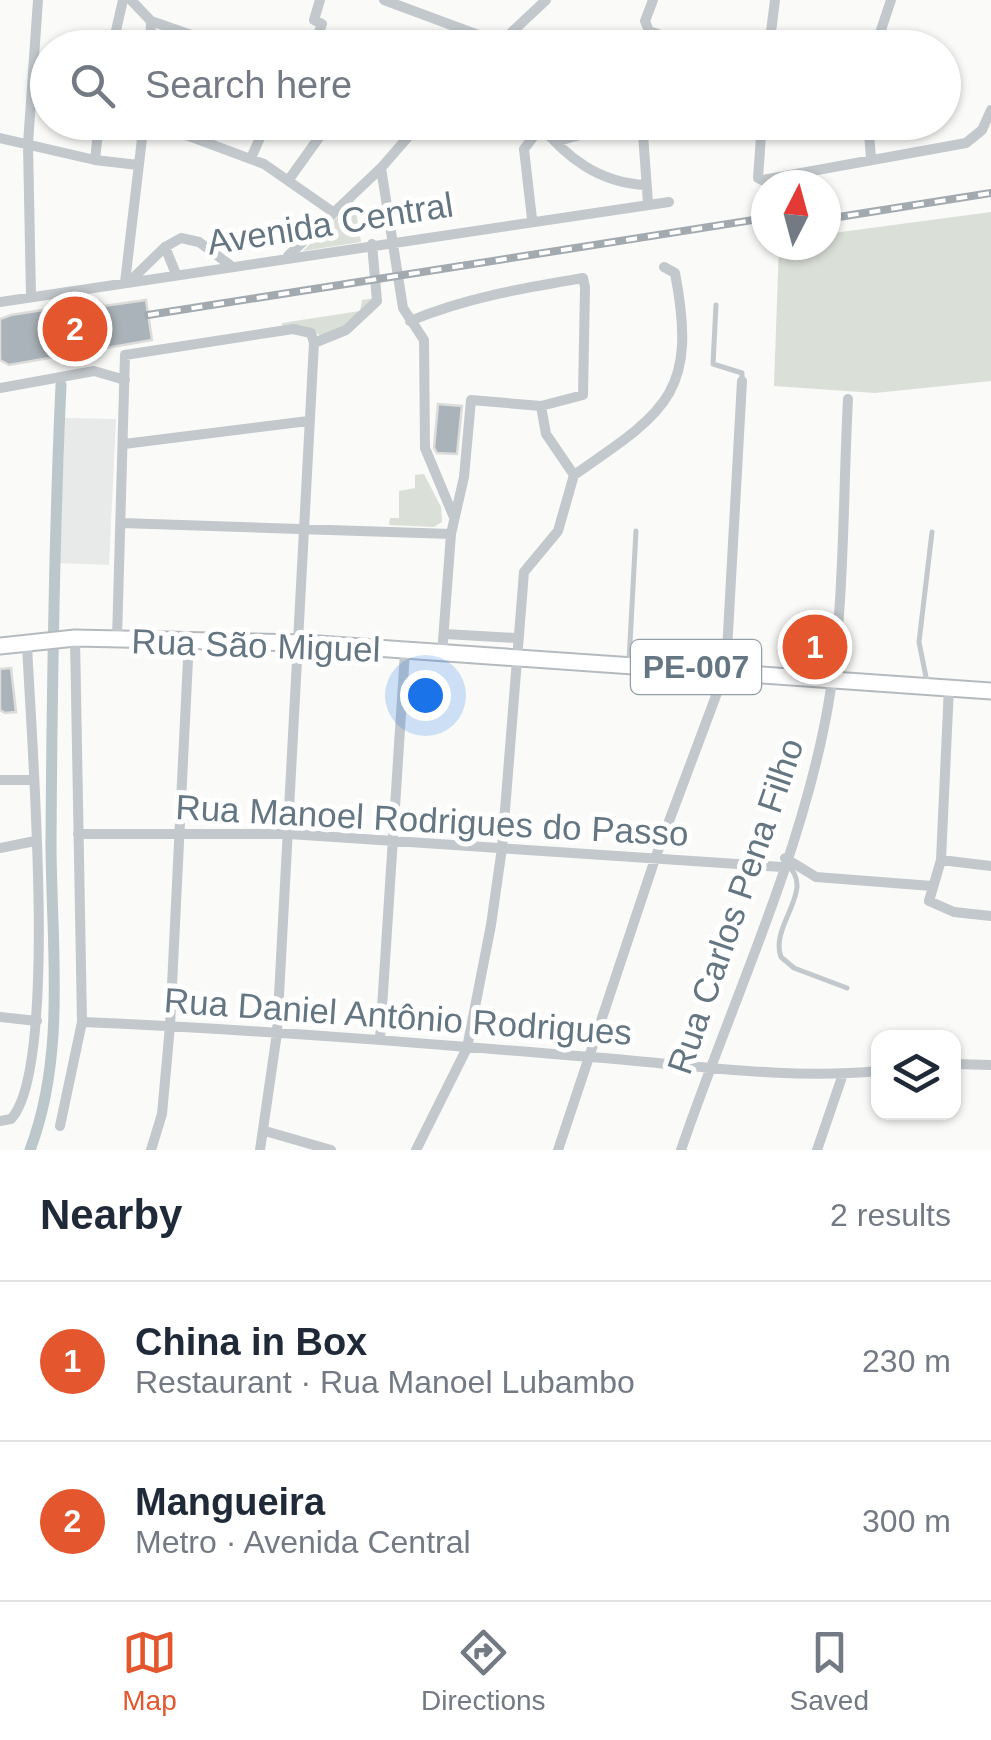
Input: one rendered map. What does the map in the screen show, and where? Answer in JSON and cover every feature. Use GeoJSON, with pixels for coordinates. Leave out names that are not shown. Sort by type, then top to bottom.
{"type":"FeatureCollection","features":[{"type":"Feature","properties":{"kind":"main road","name":"Rua São Miguel"},"geometry":{"type":"LineString","coordinates":[[0,646],[75,638],[300,643],[726,669],[991,691]]}},
{"type":"Feature","properties":{"kind":"street"},"geometry":{"type":"LineString","coordinates":[[36,30],[38,0]]}},
{"type":"Feature","properties":{"kind":"street"},"geometry":{"type":"LineString","coordinates":[[116,30],[123,0]]}},
{"type":"Feature","properties":{"kind":"street"},"geometry":{"type":"LineString","coordinates":[[131,0],[151,21],[177,30]]}},
{"type":"Feature","properties":{"kind":"street"},"geometry":{"type":"LineString","coordinates":[[320,0],[314,20],[322,24],[320,30]]}},
{"type":"Feature","properties":{"kind":"street"},"geometry":{"type":"LineString","coordinates":[[384,0],[460,30]]}},
{"type":"Feature","properties":{"kind":"street"},"geometry":{"type":"LineString","coordinates":[[514,30],[546,0]]}},
{"type":"Feature","properties":{"kind":"street"},"geometry":{"type":"LineString","coordinates":[[648,30],[644,22],[653,0]]}},
{"type":"Feature","properties":{"kind":"street"},"geometry":{"type":"LineString","coordinates":[[771,30],[775,0]]}},
{"type":"Feature","properties":{"kind":"street"},"geometry":{"type":"LineString","coordinates":[[880,30],[890,0]]}},
{"type":"Feature","properties":{"kind":"street"},"geometry":{"type":"LineString","coordinates":[[151,21],[151,30]]}},
{"type":"Feature","properties":{"kind":"street"},"geometry":{"type":"LineString","coordinates":[[761,140],[758,178],[966,143],[982,130],[991,110]]}},
{"type":"Feature","properties":{"kind":"street"},"geometry":{"type":"LineString","coordinates":[[30,115],[31,297]]}},
{"type":"Feature","properties":{"kind":"street"},"geometry":{"type":"LineString","coordinates":[[0,138],[94,160],[138,165]]}},
{"type":"Feature","properties":{"kind":"street"},"geometry":{"type":"LineString","coordinates":[[94,160],[97,140]]}},
{"type":"Feature","properties":{"kind":"street"},"geometry":{"type":"LineString","coordinates":[[128,281],[143,140]]}},
{"type":"Feature","properties":{"kind":"street"},"geometry":{"type":"LineString","coordinates":[[199,140],[251,158],[290,178],[333,212]]}},
{"type":"Feature","properties":{"kind":"street"},"geometry":{"type":"LineString","coordinates":[[251,158],[259,140]]}},
{"type":"Feature","properties":{"kind":"street"},"geometry":{"type":"LineString","coordinates":[[290,178],[317,140]]}},
{"type":"Feature","properties":{"kind":"street"},"geometry":{"type":"LineString","coordinates":[[286,258],[405,140]]}},
{"type":"Feature","properties":{"kind":"street"},"geometry":{"type":"LineString","coordinates":[[530,140],[524,149],[532,219]]}},
{"type":"Feature","properties":{"kind":"street"},"geometry":{"type":"LineString","coordinates":[[555,142],[562,140]]}},
{"type":"Feature","properties":{"kind":"street"},"geometry":{"type":"LineString","coordinates":[[643,140],[648,203]]}},
{"type":"Feature","properties":{"kind":"street"},"geometry":{"type":"LineString","coordinates":[[870,140],[871,158]]}},
{"type":"Feature","properties":{"kind":"street"},"geometry":{"type":"LineString","coordinates":[[555,142],[603,176],[646,184]]}},
{"type":"Feature","properties":{"kind":"street"},"geometry":{"type":"LineString","coordinates":[[381,168],[400,295],[410,321],[424,340],[425,448],[453,515]]}},
{"type":"Feature","properties":{"kind":"street","name":"Avenida Central"},"geometry":{"type":"LineString","coordinates":[[0,302],[532,219],[668,202]]}},
{"type":"Feature","properties":{"kind":"street"},"geometry":{"type":"LineString","coordinates":[[128,281],[181,238],[192,239],[230,266]]}},
{"type":"Feature","properties":{"kind":"street"},"geometry":{"type":"LineString","coordinates":[[314,343],[346,330],[377,301],[372,244]]}},
{"type":"Feature","properties":{"kind":"street"},"geometry":{"type":"LineString","coordinates":[[164,248],[176,274]]}},
{"type":"Feature","properties":{"kind":"street"},"geometry":{"type":"LineString","coordinates":[[416,1150],[467,1048],[502,848],[524,572],[558,532],[574,475],[635,433],[676,386],[682,310],[674,270],[664,266]]}},
{"type":"Feature","properties":{"kind":"street"},"geometry":{"type":"LineString","coordinates":[[410,321],[482,297],[583,278],[585,391],[580,397],[541,406],[476,398],[470,406],[467,457],[453,515],[442,654]]}},
{"type":"Feature","properties":{"kind":"street"},"geometry":{"type":"LineString","coordinates":[[117,639],[125,355],[292,328],[311,333],[314,343],[290,834],[277,1033],[260,1150]]}},
{"type":"Feature","properties":{"kind":"street"},"geometry":{"type":"LineString","coordinates":[[0,388],[94,371],[125,380]]}},
{"type":"Feature","properties":{"kind":"street"},"geometry":{"type":"LineString","coordinates":[[558,1150],[656,856],[726,669],[742,381]]}},
{"type":"Feature","properties":{"kind":"street","name":"Rua Carlos Pena Filho"},"geometry":{"type":"LineString","coordinates":[[681,1150],[784,863],[814,766],[832,677],[848,399]]}},
{"type":"Feature","properties":{"kind":"street"},"geometry":{"type":"LineString","coordinates":[[541,406],[546,434],[574,475]]}},
{"type":"Feature","properties":{"kind":"street"},"geometry":{"type":"LineString","coordinates":[[124,444],[308,421]]}},
{"type":"Feature","properties":{"kind":"street"},"geometry":{"type":"LineString","coordinates":[[121,522],[451,534]]}},
{"type":"Feature","properties":{"kind":"street"},"geometry":{"type":"LineString","coordinates":[[445,634],[516,638]]}},
{"type":"Feature","properties":{"kind":"street"},"geometry":{"type":"LineString","coordinates":[[60,1126],[82,1022],[75,638]]}},
{"type":"Feature","properties":{"kind":"street"},"geometry":{"type":"LineString","coordinates":[[151,1150],[162,1114],[170,1026],[189,639]]}},
{"type":"Feature","properties":{"kind":"street"},"geometry":{"type":"LineString","coordinates":[[0,1121],[16,1114],[24,1100],[37,1020],[35,841],[26,644]]}},
{"type":"Feature","properties":{"kind":"street"},"geometry":{"type":"LineString","coordinates":[[380,1038],[396,841],[405,652]]}},
{"type":"Feature","properties":{"kind":"street"},"geometry":{"type":"LineString","coordinates":[[948,687],[941,860],[928,901],[954,912],[991,916]]}},
{"type":"Feature","properties":{"kind":"street"},"geometry":{"type":"LineString","coordinates":[[0,780],[32,780]]}},
{"type":"Feature","properties":{"kind":"street","name":"Rua Manoel Rodrigues do Passo"},"geometry":{"type":"LineString","coordinates":[[78,834],[290,834],[784,863],[816,877],[932,886]]}},
{"type":"Feature","properties":{"kind":"street"},"geometry":{"type":"LineString","coordinates":[[0,848],[35,841]]}},
{"type":"Feature","properties":{"kind":"street"},"geometry":{"type":"LineString","coordinates":[[941,860],[991,866]]}},
{"type":"Feature","properties":{"kind":"street"},"geometry":{"type":"LineString","coordinates":[[0,1017],[37,1020]]}},
{"type":"Feature","properties":{"kind":"street","name":"Rua Daniel Antônio Rodrigues"},"geometry":{"type":"LineString","coordinates":[[82,1022],[380,1038],[709,1067],[843,1074],[871,1072]]}},
{"type":"Feature","properties":{"kind":"street"},"geometry":{"type":"LineString","coordinates":[[961,1064],[991,1065]]}},
{"type":"Feature","properties":{"kind":"street"},"geometry":{"type":"LineString","coordinates":[[817,1150],[843,1074]]}},
{"type":"Feature","properties":{"kind":"street"},"geometry":{"type":"LineString","coordinates":[[265,1131],[330,1150]]}},
{"type":"Feature","properties":{"kind":"lane"},"geometry":{"type":"LineString","coordinates":[[716,304],[714,364],[742,373],[742,381]]}},
{"type":"Feature","properties":{"kind":"lane"},"geometry":{"type":"LineString","coordinates":[[629,664],[636,530]]}},
{"type":"Feature","properties":{"kind":"lane"},"geometry":{"type":"LineString","coordinates":[[928,685],[919,642],[932,532]]}},
{"type":"Feature","properties":{"kind":"lane"},"geometry":{"type":"LineString","coordinates":[[784,863],[793,869],[799,889],[778,933],[781,957],[794,968],[847,988]]}},
{"type":"Feature","properties":{"kind":"shaded area"},"geometry":{"type":"Polygon","coordinates":[[[354,200],[361,242],[303,251],[354,200]]]}},
{"type":"Feature","properties":{"kind":"shaded area"},"geometry":{"type":"Polygon","coordinates":[[[991,212],[991,381],[875,393],[774,386],[778,260],[841,260],[841,232],[991,212]]]}},
{"type":"Feature","properties":{"kind":"shaded area"},"geometry":{"type":"Polygon","coordinates":[[[375,298],[373,312],[350,328],[321,336],[308,328],[282,327],[282,323],[360,311],[362,300],[375,298]]]}},
{"type":"Feature","properties":{"kind":"shaded area"},"geometry":{"type":"Polygon","coordinates":[[[65,418],[116,419],[109,565],[59,563],[65,418]]]}},
{"type":"Feature","properties":{"kind":"shaded area"},"geometry":{"type":"Polygon","coordinates":[[[424,474],[441,507],[442,522],[434,527],[389,525],[390,518],[399,518],[399,491],[415,488],[415,475],[424,474]]]}},
{"type":"Feature","properties":{"kind":"building"},"geometry":{"type":"Polygon","coordinates":[[[146,300],[152,340],[9,365],[0,360],[0,319],[99,301],[104,306],[146,300]]]}},
{"type":"Feature","properties":{"kind":"building"},"geometry":{"type":"Polygon","coordinates":[[[438,404],[462,406],[457,454],[437,453],[434,448],[438,404]]]}},
{"type":"Feature","properties":{"kind":"building"},"geometry":{"type":"Polygon","coordinates":[[[807,629],[825,631],[823,664],[817,668],[804,666],[807,629]]]}},
{"type":"Feature","properties":{"kind":"building"},"geometry":{"type":"Polygon","coordinates":[[[11,668],[16,712],[5,713],[0,710],[0,669],[11,668]]]}},
{"type":"Feature","properties":{"kind":"waterway"},"geometry":{"type":"LineString","coordinates":[[30,1150],[42,1113],[53,1036],[52,727],[61,385]]}},
{"type":"Feature","properties":{"kind":"railway"},"geometry":{"type":"LineString","coordinates":[[841,217],[991,193]]}},
{"type":"Feature","properties":{"kind":"railway"},"geometry":{"type":"LineString","coordinates":[[148,315],[751,220]]}},
{"type":"Feature","properties":{"kind":"place","name":"Mangueira"},"geometry":{"type":"Point","coordinates":[75,329]}},
{"type":"Feature","properties":{"kind":"place","name":"China in Box"},"geometry":{"type":"Point","coordinates":[815,647]}}]}
